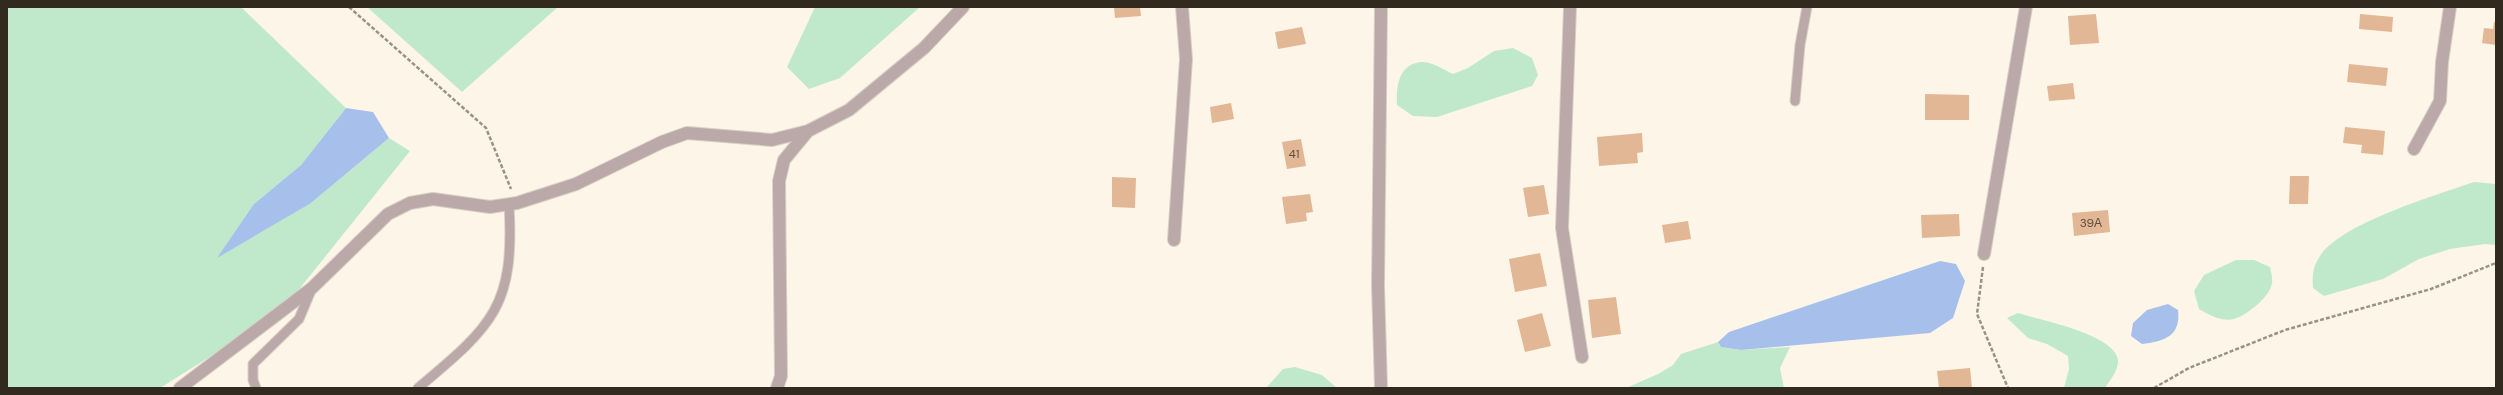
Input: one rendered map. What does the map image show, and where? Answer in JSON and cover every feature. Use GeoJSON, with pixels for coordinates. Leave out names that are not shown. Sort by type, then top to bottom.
{"type":"FeatureCollection","features":[{"type":"Feature","properties":{"kind":"street"},"geometry":{"type":"LineString","coordinates":[[180,388],[312,288],[388,214],[410,203],[433,199],[490,207],[513,203],[576,184],[662,142],[687,133],[772,140],[808,131],[849,110],[924,48],[963,7]]}},
{"type":"Feature","properties":{"kind":"street"},"geometry":{"type":"LineString","coordinates":[[1174,240],[1186,59],[1182,7]]}},
{"type":"Feature","properties":{"kind":"street"},"geometry":{"type":"LineString","coordinates":[[1381,7],[1378,278],[1381,388]]}},
{"type":"Feature","properties":{"kind":"street"},"geometry":{"type":"LineString","coordinates":[[1570,7],[1562,228],[1582,357]]}},
{"type":"Feature","properties":{"kind":"street"},"geometry":{"type":"LineString","coordinates":[[1984,254],[2026,7]]}},
{"type":"Feature","properties":{"kind":"street"},"geometry":{"type":"LineString","coordinates":[[2414,149],[2440,101],[2442,62],[2450,7]]}},
{"type":"Feature","properties":{"kind":"street"},"geometry":{"type":"LineString","coordinates":[[777,388],[781,376],[779,182],[784,160],[808,131]]}},
{"type":"Feature","properties":{"kind":"lane"},"geometry":{"type":"LineString","coordinates":[[1795,101],[1800,45],[1807,7]]}},
{"type":"Feature","properties":{"kind":"lane"},"geometry":{"type":"LineString","coordinates":[[418,388],[461,353],[489,322],[502,297],[511,243],[513,203]]}},
{"type":"Feature","properties":{"kind":"lane"},"geometry":{"type":"LineString","coordinates":[[256,388],[253,380],[253,364],[299,319],[312,288]]}},
{"type":"Feature","properties":{"kind":"path"},"geometry":{"type":"LineString","coordinates":[[349,7],[486,128],[513,203]]}},
{"type":"Feature","properties":{"kind":"path"},"geometry":{"type":"LineString","coordinates":[[1984,254],[1977,314],[2008,388]]}},
{"type":"Feature","properties":{"kind":"path"},"geometry":{"type":"LineString","coordinates":[[2154,388],[2188,368],[2285,330],[2431,289],[2496,263]]}},
{"type":"Feature","properties":{"kind":"green space"},"geometry":{"type":"Polygon","coordinates":[[[7,7],[241,7],[346,108],[301,165],[254,204],[311,203],[389,138],[410,151],[280,313],[160,388],[7,388],[7,7]]]}},
{"type":"Feature","properties":{"kind":"green space"},"geometry":{"type":"Polygon","coordinates":[[[367,7],[558,7],[462,92],[367,7]]]}},
{"type":"Feature","properties":{"kind":"green space"},"geometry":{"type":"Polygon","coordinates":[[[815,7],[920,7],[840,78],[809,89],[787,67],[815,7]]]}},
{"type":"Feature","properties":{"kind":"green space"},"geometry":{"type":"Polygon","coordinates":[[[1513,48],[1532,58],[1538,75],[1532,86],[1437,117],[1413,116],[1397,105],[1397,92],[1400,78],[1403,72],[1413,64],[1420,62],[1428,63],[1453,74],[1468,68],[1494,51],[1513,48]]]}},
{"type":"Feature","properties":{"kind":"green space"},"geometry":{"type":"Polygon","coordinates":[[[2474,182],[2496,184],[2496,245],[2485,244],[2450,249],[2419,259],[2383,279],[2324,296],[2313,288],[2314,271],[2320,256],[2331,244],[2348,232],[2415,202],[2474,182]]]}},
{"type":"Feature","properties":{"kind":"green space"},"geometry":{"type":"Polygon","coordinates":[[[2236,260],[2254,260],[2270,267],[2272,281],[2267,294],[2251,310],[2234,319],[2220,319],[2199,309],[2194,291],[2204,275],[2236,260]]]}},
{"type":"Feature","properties":{"kind":"green space"},"geometry":{"type":"Polygon","coordinates":[[[2018,313],[2075,329],[2104,343],[2114,351],[2118,364],[2114,375],[2105,388],[2064,388],[2069,369],[2068,356],[2047,344],[2028,338],[2007,318],[2018,313]]]}},
{"type":"Feature","properties":{"kind":"green space"},"geometry":{"type":"Polygon","coordinates":[[[1718,342],[1721,347],[1741,350],[1790,347],[1780,368],[1784,388],[1626,388],[1658,374],[1673,365],[1681,354],[1718,342]]]}},
{"type":"Feature","properties":{"kind":"green space"},"geometry":{"type":"Polygon","coordinates":[[[1295,367],[1322,375],[1337,388],[1266,388],[1283,369],[1295,367]]]}},
{"type":"Feature","properties":{"kind":"water"},"geometry":{"type":"Polygon","coordinates":[[[346,108],[373,112],[389,138],[311,203],[217,258],[254,204],[301,165],[346,108]]]}},
{"type":"Feature","properties":{"kind":"water"},"geometry":{"type":"Polygon","coordinates":[[[1940,261],[1956,264],[1965,281],[1953,318],[1930,333],[1741,350],[1721,347],[1718,342],[1729,332],[1940,261]]]}},
{"type":"Feature","properties":{"kind":"water"},"geometry":{"type":"Polygon","coordinates":[[[2168,304],[2178,310],[2177,326],[2170,336],[2158,341],[2142,344],[2131,336],[2133,323],[2147,310],[2168,304]]]}},
{"type":"Feature","properties":{"kind":"building"},"geometry":{"type":"Polygon","coordinates":[[[1114,7],[1140,7],[1141,16],[1115,18],[1114,7]]]}},
{"type":"Feature","properties":{"kind":"building"},"geometry":{"type":"Polygon","coordinates":[[[2096,14],[2099,43],[2070,45],[2068,16],[2096,14]]]}},
{"type":"Feature","properties":{"kind":"building"},"geometry":{"type":"Polygon","coordinates":[[[2360,14],[2393,17],[2392,32],[2359,29],[2360,14]]]}},
{"type":"Feature","properties":{"kind":"building"},"geometry":{"type":"Polygon","coordinates":[[[2494,22],[2496,22],[2496,45],[2482,43],[2484,28],[2493,29],[2494,22]]]}},
{"type":"Feature","properties":{"kind":"building"},"geometry":{"type":"Polygon","coordinates":[[[1302,27],[1306,44],[1278,49],[1275,32],[1302,27]]]}},
{"type":"Feature","properties":{"kind":"building"},"geometry":{"type":"Polygon","coordinates":[[[2349,64],[2388,68],[2386,86],[2347,82],[2349,64]]]}},
{"type":"Feature","properties":{"kind":"building"},"geometry":{"type":"Polygon","coordinates":[[[2073,83],[2075,99],[2049,101],[2047,86],[2073,83]]]}},
{"type":"Feature","properties":{"kind":"building"},"geometry":{"type":"Polygon","coordinates":[[[1925,94],[1969,95],[1969,120],[1925,120],[1925,94]]]}},
{"type":"Feature","properties":{"kind":"building"},"geometry":{"type":"Polygon","coordinates":[[[1231,103],[1234,119],[1212,123],[1210,107],[1231,103]]]}},
{"type":"Feature","properties":{"kind":"building"},"geometry":{"type":"Polygon","coordinates":[[[2345,127],[2385,131],[2383,155],[2361,153],[2362,145],[2343,143],[2345,127]]]}},
{"type":"Feature","properties":{"kind":"building"},"geometry":{"type":"Polygon","coordinates":[[[1642,133],[1643,152],[1637,153],[1638,163],[1599,166],[1597,137],[1642,133]]]}},
{"type":"Feature","properties":{"kind":"building"},"geometry":{"type":"Polygon","coordinates":[[[1301,139],[1306,166],[1287,169],[1282,142],[1301,139]]]}},
{"type":"Feature","properties":{"kind":"building"},"geometry":{"type":"Polygon","coordinates":[[[2290,176],[2309,176],[2308,204],[2289,204],[2290,176]]]}},
{"type":"Feature","properties":{"kind":"building"},"geometry":{"type":"Polygon","coordinates":[[[1112,177],[1136,178],[1135,208],[1112,207],[1112,177]]]}},
{"type":"Feature","properties":{"kind":"building"},"geometry":{"type":"Polygon","coordinates":[[[1544,185],[1549,214],[1528,217],[1523,188],[1544,185]]]}},
{"type":"Feature","properties":{"kind":"building"},"geometry":{"type":"Polygon","coordinates":[[[1310,194],[1313,212],[1306,213],[1307,221],[1286,224],[1282,197],[1310,194]]]}},
{"type":"Feature","properties":{"kind":"building"},"geometry":{"type":"Polygon","coordinates":[[[2108,210],[2110,232],[2074,236],[2072,213],[2108,210]]]}},
{"type":"Feature","properties":{"kind":"building"},"geometry":{"type":"Polygon","coordinates":[[[1959,214],[1960,236],[1922,238],[1921,215],[1959,214]]]}},
{"type":"Feature","properties":{"kind":"building"},"geometry":{"type":"Polygon","coordinates":[[[1688,221],[1691,239],[1665,243],[1662,225],[1688,221]]]}},
{"type":"Feature","properties":{"kind":"building"},"geometry":{"type":"Polygon","coordinates":[[[1540,253],[1547,286],[1515,292],[1509,259],[1540,253]]]}},
{"type":"Feature","properties":{"kind":"building"},"geometry":{"type":"Polygon","coordinates":[[[1616,297],[1621,334],[1592,338],[1588,300],[1616,297]]]}},
{"type":"Feature","properties":{"kind":"building"},"geometry":{"type":"Polygon","coordinates":[[[1542,313],[1551,346],[1525,352],[1517,320],[1542,313]]]}},
{"type":"Feature","properties":{"kind":"building"},"geometry":{"type":"Polygon","coordinates":[[[1970,368],[1972,388],[1939,388],[1937,371],[1970,368]]]}}]}
